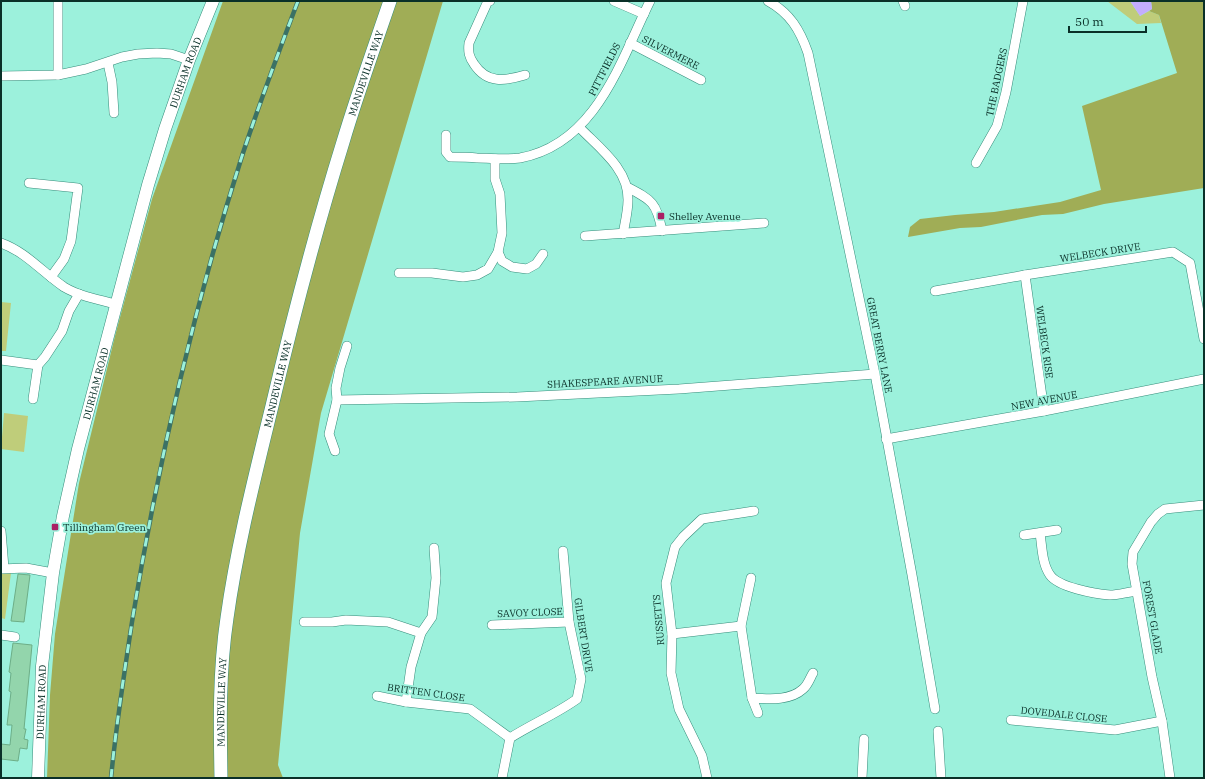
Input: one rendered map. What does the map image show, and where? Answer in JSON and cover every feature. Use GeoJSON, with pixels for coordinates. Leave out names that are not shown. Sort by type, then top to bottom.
{"type":"FeatureCollection","features":[{"type":"Feature","properties":{"kind":"main road","name":"MANDEVILLE WAY"},"geometry":{"type":"LineString","coordinates":[[221,778],[220,720],[223,649],[228,611],[244,529],[286,347],[305,274],[343,142],[390,1]]}},
{"type":"Feature","properties":{"kind":"street"},"geometry":{"type":"LineString","coordinates":[[58,1],[58,75]]}},
{"type":"Feature","properties":{"kind":"street","name":"DURHAM ROAD"},"geometry":{"type":"LineString","coordinates":[[38,778],[42,666],[53,572],[63,516],[78,449],[148,185],[189,60],[213,1]]}},
{"type":"Feature","properties":{"kind":"street"},"geometry":{"type":"LineString","coordinates":[[490,1],[488,1],[469,43],[468,51],[470,58],[477,70],[484,76],[496,80],[512,79],[525,75]]}},
{"type":"Feature","properties":{"kind":"street"},"geometry":{"type":"LineString","coordinates":[[614,1],[644,14]]}},
{"type":"Feature","properties":{"kind":"street","name":"PITTFIELDS"},"geometry":{"type":"LineString","coordinates":[[446,135],[446,152],[450,157],[495,159],[519,158],[533,154],[560,142],[579,127],[598,105],[605,94],[650,1]]}},
{"type":"Feature","properties":{"kind":"street","name":"GREAT BERRY LANE"},"geometry":{"type":"LineString","coordinates":[[768,1],[776,6],[794,23],[802,37],[808,53],[875,374],[935,709]]}},
{"type":"Feature","properties":{"kind":"street","name":"THE BADGERS"},"geometry":{"type":"LineString","coordinates":[[976,163],[997,126],[1006,92],[1024,1]]}},
{"type":"Feature","properties":{"kind":"street","name":"SILVERMERE"},"geometry":{"type":"LineString","coordinates":[[630,43],[701,80]]}},
{"type":"Feature","properties":{"kind":"street"},"geometry":{"type":"LineString","coordinates":[[1,76],[58,75],[86,69],[108,63],[122,57],[138,54],[171,54],[189,60]]}},
{"type":"Feature","properties":{"kind":"street"},"geometry":{"type":"LineString","coordinates":[[108,63],[112,82],[114,113]]}},
{"type":"Feature","properties":{"kind":"street"},"geometry":{"type":"LineString","coordinates":[[579,127],[612,160],[623,177],[627,187],[628,200],[623,234]]}},
{"type":"Feature","properties":{"kind":"street"},"geometry":{"type":"LineString","coordinates":[[399,273],[432,273],[463,276],[477,275],[488,269],[498,252],[502,233],[500,194],[495,179],[495,159]]}},
{"type":"Feature","properties":{"kind":"street"},"geometry":{"type":"LineString","coordinates":[[29,183],[78,188],[71,241],[64,259],[51,277]]}},
{"type":"Feature","properties":{"kind":"street"},"geometry":{"type":"LineString","coordinates":[[627,187],[651,202],[659,213],[662,231]]}},
{"type":"Feature","properties":{"kind":"street"},"geometry":{"type":"LineString","coordinates":[[585,236],[764,223]]}},
{"type":"Feature","properties":{"kind":"street"},"geometry":{"type":"LineString","coordinates":[[1,243],[12,247],[26,256],[65,287],[79,294],[116,304]]}},
{"type":"Feature","properties":{"kind":"street"},"geometry":{"type":"LineString","coordinates":[[498,252],[502,261],[512,267],[527,269],[536,264],[543,254]]}},
{"type":"Feature","properties":{"kind":"street","name":"WELBECK DRIVE"},"geometry":{"type":"LineString","coordinates":[[935,290],[1173,252],[1190,263],[1204,339]]}},
{"type":"Feature","properties":{"kind":"street","name":"WELBECK RISE"},"geometry":{"type":"LineString","coordinates":[[1025,275],[1044,411]]}},
{"type":"Feature","properties":{"kind":"street"},"geometry":{"type":"LineString","coordinates":[[34,399],[38,365],[62,331],[69,311],[79,294]]}},
{"type":"Feature","properties":{"kind":"street"},"geometry":{"type":"LineString","coordinates":[[335,451],[329,434],[337,400],[336,388],[340,368],[347,346]]}},
{"type":"Feature","properties":{"kind":"street"},"geometry":{"type":"LineString","coordinates":[[1,360],[38,365]]}},
{"type":"Feature","properties":{"kind":"street","name":"SHAKESPEARE AVENUE"},"geometry":{"type":"LineString","coordinates":[[337,400],[532,396],[679,389],[875,374]]}},
{"type":"Feature","properties":{"kind":"street","name":"NEW AVENUE"},"geometry":{"type":"LineString","coordinates":[[886,439],[1044,411],[1204,379]]}},
{"type":"Feature","properties":{"kind":"street","name":"FOREST GLADE"},"geometry":{"type":"LineString","coordinates":[[1170,778],[1162,721],[1152,677],[1132,564],[1133,552],[1151,522],[1165,509],[1204,506]]}},
{"type":"Feature","properties":{"kind":"street","name":"RUSSETTS"},"geometry":{"type":"LineString","coordinates":[[707,778],[702,756],[679,709],[671,673],[672,634],[666,583],[675,547],[682,537],[702,519],[754,511]]}},
{"type":"Feature","properties":{"kind":"street"},"geometry":{"type":"LineString","coordinates":[[1,530],[2,568],[26,568],[53,572]]}},
{"type":"Feature","properties":{"kind":"street"},"geometry":{"type":"LineString","coordinates":[[1024,535],[1057,530]]}},
{"type":"Feature","properties":{"kind":"street"},"geometry":{"type":"LineString","coordinates":[[1040,533],[1046,568],[1050,576],[1061,583],[1094,593],[1111,595],[1137,591]]}},
{"type":"Feature","properties":{"kind":"street"},"geometry":{"type":"LineString","coordinates":[[406,702],[411,666],[421,633],[432,616],[436,578],[434,548]]}},
{"type":"Feature","properties":{"kind":"street","name":"GILBERT DRIVE"},"geometry":{"type":"LineString","coordinates":[[510,738],[561,710],[577,699],[580,679],[569,622],[563,551]]}},
{"type":"Feature","properties":{"kind":"street"},"geometry":{"type":"LineString","coordinates":[[751,578],[741,626],[752,698],[758,713]]}},
{"type":"Feature","properties":{"kind":"street"},"geometry":{"type":"LineString","coordinates":[[304,622],[332,622],[346,620],[388,622],[421,633]]}},
{"type":"Feature","properties":{"kind":"street","name":"SAVOY CLOSE"},"geometry":{"type":"LineString","coordinates":[[492,625],[569,622]]}},
{"type":"Feature","properties":{"kind":"street"},"geometry":{"type":"LineString","coordinates":[[672,634],[741,626]]}},
{"type":"Feature","properties":{"kind":"street"},"geometry":{"type":"LineString","coordinates":[[1,635],[15,637]]}},
{"type":"Feature","properties":{"kind":"street"},"geometry":{"type":"LineString","coordinates":[[752,698],[793,696],[805,688],[813,673]]}},
{"type":"Feature","properties":{"kind":"street","name":"BRITTEN CLOSE"},"geometry":{"type":"LineString","coordinates":[[377,696],[406,702],[470,710],[510,738]]}},
{"type":"Feature","properties":{"kind":"street","name":"DOVEDALE CLOSE"},"geometry":{"type":"LineString","coordinates":[[1011,720],[1115,730],[1162,721]]}},
{"type":"Feature","properties":{"kind":"street"},"geometry":{"type":"LineString","coordinates":[[938,731],[940,778]]}},
{"type":"Feature","properties":{"kind":"street"},"geometry":{"type":"LineString","coordinates":[[502,778],[510,738]]}},
{"type":"Feature","properties":{"kind":"street"},"geometry":{"type":"LineString","coordinates":[[862,778],[864,739]]}},
{"type":"Feature","properties":{"kind":"green space"},"geometry":{"type":"Polygon","coordinates":[[[223,1],[443,1],[321,413],[300,533],[278,765],[283,778],[47,778],[50,695],[55,634],[79,483],[115,336],[152,199],[223,1]]]}},
{"type":"Feature","properties":{"kind":"green space"},"geometry":{"type":"Polygon","coordinates":[[[1107,1],[1130,1],[1140,16],[1149,11],[1159,15],[1161,23],[1137,24],[1107,1]]]}},
{"type":"Feature","properties":{"kind":"green space"},"geometry":{"type":"Polygon","coordinates":[[[1151,1],[1204,1],[1204,188],[1104,204],[1063,214],[1042,215],[981,227],[960,228],[908,237],[910,227],[920,219],[994,212],[1060,202],[1101,190],[1082,106],[1177,73],[1159,15],[1149,11],[1152,9],[1151,1]]]}},
{"type":"Feature","properties":{"kind":"green space"},"geometry":{"type":"Polygon","coordinates":[[[1,302],[11,303],[6,351],[1,351],[1,302]]]}},
{"type":"Feature","properties":{"kind":"green space"},"geometry":{"type":"Polygon","coordinates":[[[4,413],[28,416],[24,452],[1,449],[4,413]]]}},
{"type":"Feature","properties":{"kind":"green space"},"geometry":{"type":"Polygon","coordinates":[[[1,573],[11,573],[5,619],[1,618],[1,573]]]}},
{"type":"Feature","properties":{"kind":"shaded area"},"geometry":{"type":"Polygon","coordinates":[[[1130,1],[1151,1],[1152,9],[1140,16],[1130,1]]]}},
{"type":"Feature","properties":{"kind":"building"},"geometry":{"type":"Polygon","coordinates":[[[18,574],[30,575],[24,622],[11,621],[18,574]]]}},
{"type":"Feature","properties":{"kind":"building"},"geometry":{"type":"Polygon","coordinates":[[[13,643],[32,645],[24,729],[26,729],[24,739],[28,740],[27,749],[20,748],[18,761],[1,759],[1,744],[10,745],[12,725],[7,725],[11,692],[9,691],[11,673],[9,672],[13,643]]]}},
{"type":"Feature","properties":{"kind":"railway"},"geometry":{"type":"LineString","coordinates":[[111,778],[123,680],[142,562],[153,503],[179,385],[193,327],[225,211],[243,153],[298,1]]}},
{"type":"Feature","properties":{"kind":"place","name":"Shelley Avenue"},"geometry":{"type":"Point","coordinates":[661,216]}},
{"type":"Feature","properties":{"kind":"place","name":"Tillingham Green"},"geometry":{"type":"Point","coordinates":[55,527]}}]}
